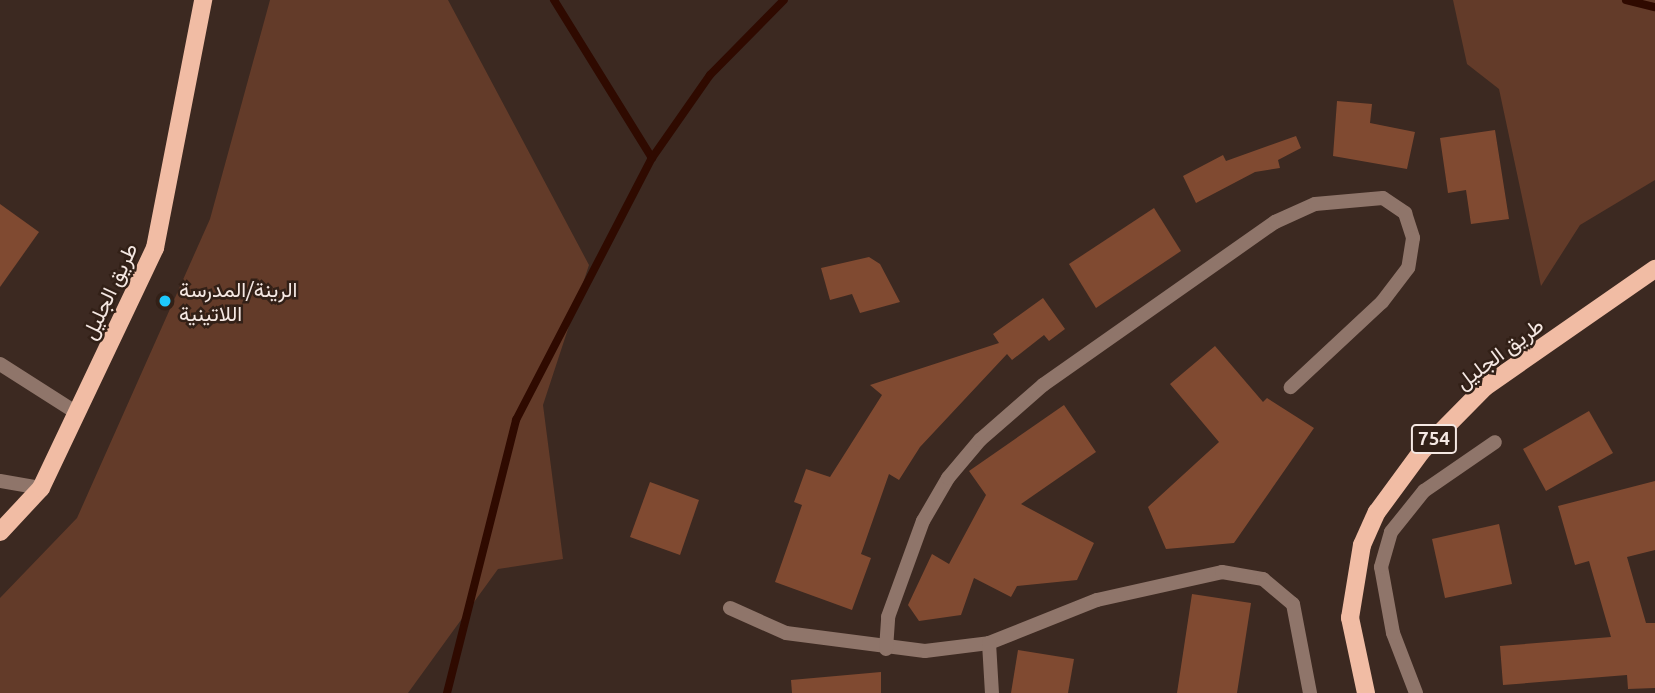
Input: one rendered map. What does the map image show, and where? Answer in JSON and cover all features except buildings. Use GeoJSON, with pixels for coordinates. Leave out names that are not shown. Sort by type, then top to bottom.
{"type":"FeatureCollection","features":[{"type":"Feature","properties":{"kind":"main road","name":"طريق الجليل"},"geometry":{"type":"LineString","coordinates":[[0,532],[41,488],[155,248],[203,0]]}},
{"type":"Feature","properties":{"kind":"main road","name":"طريق الجليل"},"geometry":{"type":"LineString","coordinates":[[1366,693],[1350,618],[1359,557],[1377,512],[1421,453],[1485,387],[1655,269]]}},
{"type":"Feature","properties":{"kind":"street"},"geometry":{"type":"LineString","coordinates":[[886,649],[888,617],[923,521],[948,478],[980,440],[1043,385],[1275,222],[1315,204],[1383,198],[1405,214],[1413,238],[1409,268],[1381,302],[1291,387]]}},
{"type":"Feature","properties":{"kind":"street"},"geometry":{"type":"LineString","coordinates":[[0,364],[77,413]]}},
{"type":"Feature","properties":{"kind":"street"},"geometry":{"type":"LineString","coordinates":[[1416,693],[1394,633],[1381,567],[1391,532],[1424,491],[1495,442]]}},
{"type":"Feature","properties":{"kind":"street"},"geometry":{"type":"LineString","coordinates":[[0,481],[41,488]]}},
{"type":"Feature","properties":{"kind":"street"},"geometry":{"type":"LineString","coordinates":[[730,608],[786,633],[886,649],[989,643],[1097,600],[1222,572],[1263,579],[1293,604],[1310,693]]}},
{"type":"Feature","properties":{"kind":"street"},"geometry":{"type":"LineString","coordinates":[[989,643],[992,693]]}},
{"type":"Feature","properties":{"kind":"shaded area"},"geometry":{"type":"Polygon","coordinates":[[[270,0],[448,0],[589,265],[543,405],[563,559],[498,569],[408,693],[0,693],[0,598],[77,518],[210,219],[270,0]]]}},
{"type":"Feature","properties":{"kind":"shaded area"},"geometry":{"type":"Polygon","coordinates":[[[1453,0],[1655,0],[1655,180],[1580,225],[1541,286],[1499,89],[1467,64],[1453,0]]]}},
{"type":"Feature","properties":{"kind":"waterway"},"geometry":{"type":"LineString","coordinates":[[554,0],[652,158]]}},
{"type":"Feature","properties":{"kind":"waterway"},"geometry":{"type":"LineString","coordinates":[[447,693],[516,420],[652,158],[710,75],[784,0]]}},
{"type":"Feature","properties":{"kind":"waterway"},"geometry":{"type":"LineString","coordinates":[[1626,0],[1655,7]]}},
{"type":"Feature","properties":{"kind":"place","name":"الرينة/المدرسة اللاتينية"},"geometry":{"type":"Point","coordinates":[165,301]}}]}
